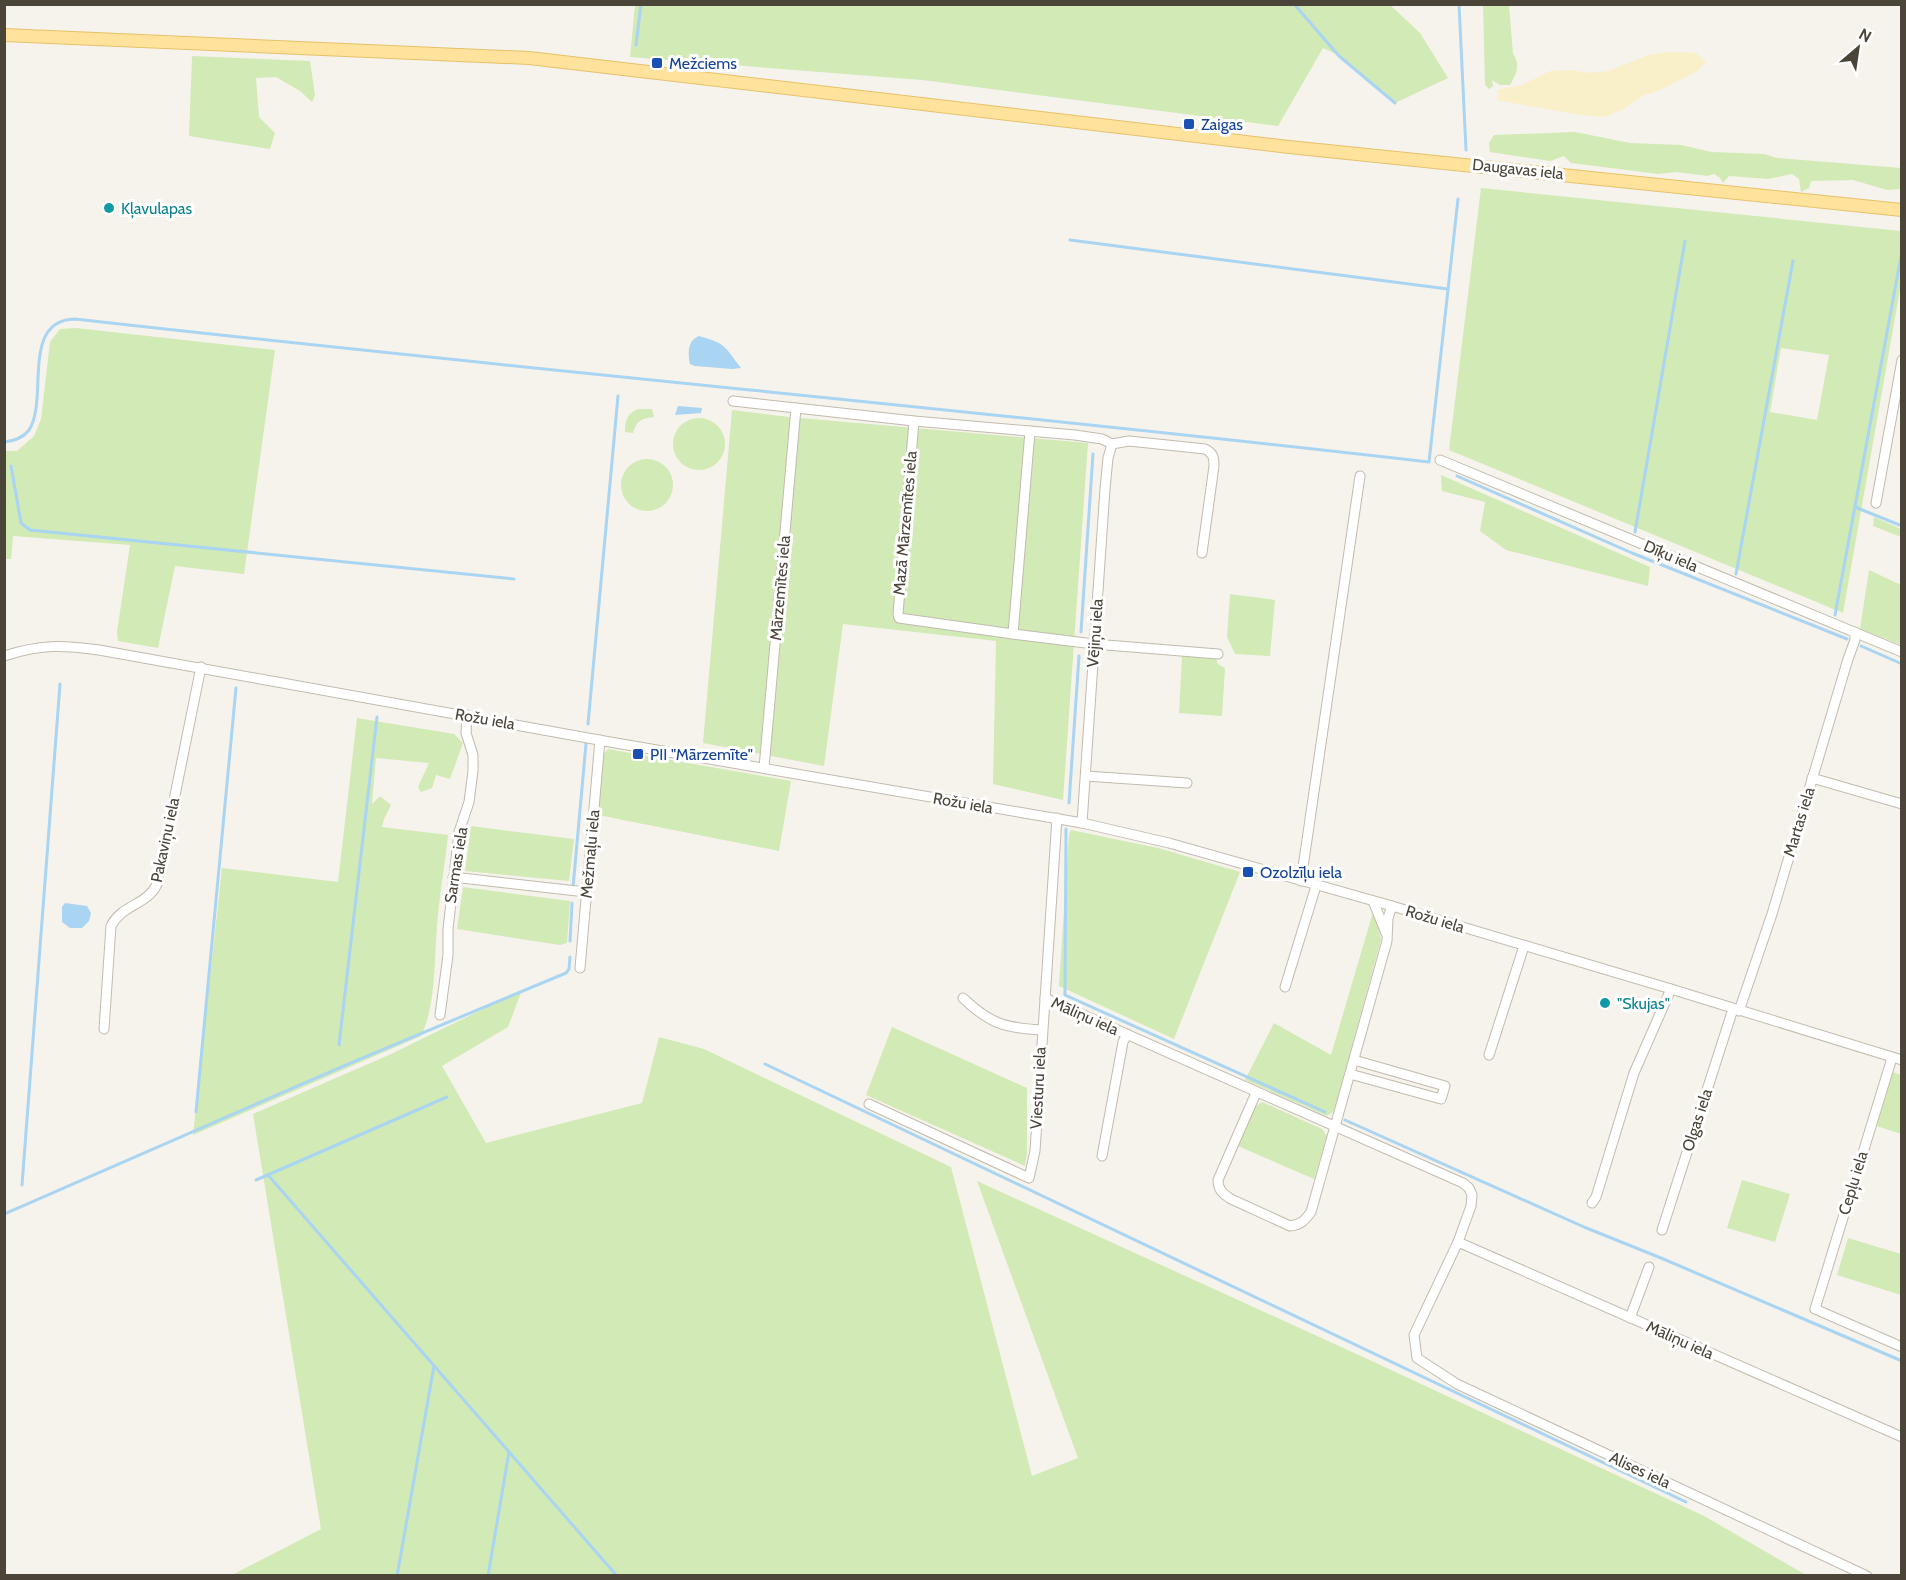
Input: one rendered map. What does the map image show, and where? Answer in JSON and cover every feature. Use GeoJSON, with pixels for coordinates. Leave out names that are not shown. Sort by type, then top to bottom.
{"type":"FeatureCollection","features":[{"type":"Feature","properties":{"kind":"main road","name":"Daugavas iela"},"geometry":{"type":"LineString","coordinates":[[4,35],[529,58],[1135,129],[1902,210]]}},
{"type":"Feature","properties":{"kind":"street"},"geometry":{"type":"LineString","coordinates":[[1876,503],[1901,362]]}},
{"type":"Feature","properties":{"kind":"street"},"geometry":{"type":"LineString","coordinates":[[733,401],[1102,439],[1112,444],[1130,441],[1205,449],[1211,452],[1214,466],[1202,553]]}},
{"type":"Feature","properties":{"kind":"street","name":"Mārzemītes iela"},"geometry":{"type":"LineString","coordinates":[[764,768],[796,408]]}},
{"type":"Feature","properties":{"kind":"street","name":"Mazā Mārzemītes iela"},"geometry":{"type":"LineString","coordinates":[[914,421],[899,618],[1013,634]]}},
{"type":"Feature","properties":{"kind":"street"},"geometry":{"type":"LineString","coordinates":[[1030,431],[1013,634],[1094,644],[1218,654]]}},
{"type":"Feature","properties":{"kind":"street","name":"Vējiņu iela"},"geometry":{"type":"LineString","coordinates":[[1082,823],[1107,458],[1112,444]]}},
{"type":"Feature","properties":{"kind":"street","name":"Dīķu iela"},"geometry":{"type":"LineString","coordinates":[[1440,460],[1902,652]]}},
{"type":"Feature","properties":{"kind":"street"},"geometry":{"type":"LineString","coordinates":[[1301,881],[1360,476]]}},
{"type":"Feature","properties":{"kind":"street","name":"Martas iela"},"geometry":{"type":"LineString","coordinates":[[1736,1010],[1772,914],[1855,640],[1855,632]]}},
{"type":"Feature","properties":{"kind":"street","name":"Rožu iela"},"geometry":{"type":"LineString","coordinates":[[4,656],[39,647],[64,645],[201,667],[600,740],[1082,823],[1168,843],[1392,906],[1897,1059]]}},
{"type":"Feature","properties":{"kind":"street","name":"Pakaviņu iela"},"geometry":{"type":"LineString","coordinates":[[104,1029],[111,926],[122,911],[148,897],[157,884],[201,667]]}},
{"type":"Feature","properties":{"kind":"street","name":"Sarmas iela"},"geometry":{"type":"LineString","coordinates":[[440,1015],[459,832],[468,802],[473,771],[473,755],[466,733],[467,715]]}},
{"type":"Feature","properties":{"kind":"street","name":"Mežmaļu iela"},"geometry":{"type":"LineString","coordinates":[[580,968],[600,740]]}},
{"type":"Feature","properties":{"kind":"street"},"geometry":{"type":"LineString","coordinates":[[1086,776],[1187,783]]}},
{"type":"Feature","properties":{"kind":"street"},"geometry":{"type":"LineString","coordinates":[[1812,778],[1902,804]]}},
{"type":"Feature","properties":{"kind":"street","name":"Māliņu iela"},"geometry":{"type":"LineString","coordinates":[[1057,818],[1045,998],[1453,1178],[1469,1188],[1472,1195],[1472,1206],[1458,1242],[1902,1437]]}},
{"type":"Feature","properties":{"kind":"street"},"geometry":{"type":"LineString","coordinates":[[453,878],[586,892]]}},
{"type":"Feature","properties":{"kind":"street"},"geometry":{"type":"LineString","coordinates":[[1285,987],[1316,886]]}},
{"type":"Feature","properties":{"kind":"street"},"geometry":{"type":"LineString","coordinates":[[1373,901],[1387,935]]}},
{"type":"Feature","properties":{"kind":"street"},"geometry":{"type":"LineString","coordinates":[[1256,1093],[1218,1180],[1218,1186],[1222,1193],[1231,1199],[1290,1226],[1298,1225],[1311,1212],[1354,1060],[1387,935],[1388,918],[1392,906]]}},
{"type":"Feature","properties":{"kind":"street"},"geometry":{"type":"LineString","coordinates":[[1489,1055],[1524,946]]}},
{"type":"Feature","properties":{"kind":"street"},"geometry":{"type":"LineString","coordinates":[[1592,1203],[1596,1197],[1634,1073],[1671,989]]}},
{"type":"Feature","properties":{"kind":"street"},"geometry":{"type":"LineString","coordinates":[[963,998],[973,1008],[1003,1026],[1042,1030]]}},
{"type":"Feature","properties":{"kind":"street","name":"Viesturu iela"},"geometry":{"type":"LineString","coordinates":[[869,1104],[1029,1178],[1035,1151],[1045,998]]}},
{"type":"Feature","properties":{"kind":"street","name":"Olgas iela"},"geometry":{"type":"LineString","coordinates":[[1662,1230],[1736,1010]]}},
{"type":"Feature","properties":{"kind":"street"},"geometry":{"type":"LineString","coordinates":[[1102,1156],[1123,1042],[1127,1034]]}},
{"type":"Feature","properties":{"kind":"street","name":"Cepļu iela"},"geometry":{"type":"LineString","coordinates":[[1897,1059],[1815,1309],[1902,1347]]}},
{"type":"Feature","properties":{"kind":"street"},"geometry":{"type":"LineString","coordinates":[[1350,1074],[1441,1099],[1445,1086],[1354,1060]]}},
{"type":"Feature","properties":{"kind":"street","name":"Alises iela"},"geometry":{"type":"LineString","coordinates":[[1458,1242],[1414,1335],[1417,1358],[1457,1384],[1867,1575]]}},
{"type":"Feature","properties":{"kind":"street"},"geometry":{"type":"LineString","coordinates":[[1630,1318],[1649,1268]]}},
{"type":"Feature","properties":{"kind":"green space"},"geometry":{"type":"Polygon","coordinates":[[[1389,4],[1420,33],[1448,78],[1395,103],[1340,56],[1323,48],[1278,126],[922,80],[630,57],[635,5],[1389,4]]]}},
{"type":"Feature","properties":{"kind":"green space"},"geometry":{"type":"Polygon","coordinates":[[[1483,5],[1509,5],[1513,54],[1517,62],[1516,74],[1510,85],[1500,85],[1492,80],[1493,86],[1489,89],[1485,85],[1483,5]]]}},
{"type":"Feature","properties":{"kind":"green space"},"geometry":{"type":"Polygon","coordinates":[[[192,56],[310,61],[315,95],[312,102],[300,91],[276,77],[256,78],[259,117],[275,133],[270,149],[189,136],[192,56]]]}},
{"type":"Feature","properties":{"kind":"green space"},"geometry":{"type":"Polygon","coordinates":[[[1575,132],[1630,143],[1681,145],[1712,152],[1764,154],[1777,158],[1901,168],[1901,189],[1887,190],[1853,180],[1811,181],[1809,188],[1801,192],[1799,179],[1792,174],[1768,179],[1729,176],[1723,183],[1714,174],[1707,176],[1677,172],[1658,174],[1571,163],[1564,156],[1550,161],[1490,152],[1489,143],[1494,135],[1575,132]]]}},
{"type":"Feature","properties":{"kind":"green space"},"geometry":{"type":"Polygon","coordinates":[[[1481,188],[1901,231],[1901,284],[1843,613],[1449,450],[1481,188]],[[1781,348],[1770,412],[1817,420],[1829,355],[1781,348]]]}},
{"type":"Feature","properties":{"kind":"green space"},"geometry":{"type":"Polygon","coordinates":[[[76,328],[275,350],[244,574],[175,566],[158,648],[118,641],[117,632],[130,545],[13,536],[11,559],[5,559],[5,451],[17,451],[34,436],[41,419],[50,342],[60,329],[76,328]]]}},
{"type":"Feature","properties":{"kind":"green space"},"geometry":{"type":"Polygon","coordinates":[[[638,409],[652,409],[654,417],[640,421],[633,433],[625,432],[627,418],[638,409]]]}},
{"type":"Feature","properties":{"kind":"green space"},"geometry":{"type":"Polygon","coordinates":[[[732,410],[1088,443],[1063,800],[993,784],[996,641],[843,624],[824,766],[703,743],[732,410]]]}},
{"type":"Feature","properties":{"kind":"green space"},"geometry":{"type":"Polygon","coordinates":[[[699,418],[709,420],[717,426],[723,434],[725,444],[723,454],[717,462],[709,468],[699,470],[689,468],[681,462],[675,454],[673,444],[675,434],[681,426],[689,420],[699,418]]]}},
{"type":"Feature","properties":{"kind":"green space"},"geometry":{"type":"Polygon","coordinates":[[[647,459],[657,461],[665,467],[671,475],[673,485],[671,495],[665,503],[657,509],[647,511],[637,509],[629,503],[623,495],[621,485],[623,475],[629,467],[637,461],[647,459]]]}},
{"type":"Feature","properties":{"kind":"green space"},"geometry":{"type":"Polygon","coordinates":[[[1441,475],[1650,567],[1648,586],[1506,550],[1480,531],[1485,502],[1442,491],[1441,475]]]}},
{"type":"Feature","properties":{"kind":"green space"},"geometry":{"type":"Polygon","coordinates":[[[1874,517],[1901,529],[1901,537],[1873,526],[1874,517]]]}},
{"type":"Feature","properties":{"kind":"green space"},"geometry":{"type":"Polygon","coordinates":[[[1869,570],[1901,585],[1901,645],[1860,629],[1869,570]]]}},
{"type":"Feature","properties":{"kind":"green space"},"geometry":{"type":"Polygon","coordinates":[[[1230,594],[1275,600],[1270,656],[1235,654],[1227,637],[1230,594]]]}},
{"type":"Feature","properties":{"kind":"green space"},"geometry":{"type":"Polygon","coordinates":[[[1182,656],[1216,659],[1218,664],[1225,668],[1222,716],[1179,713],[1182,656]]]}},
{"type":"Feature","properties":{"kind":"green space"},"geometry":{"type":"Polygon","coordinates":[[[357,718],[454,734],[463,743],[450,779],[436,775],[432,788],[421,792],[418,787],[429,763],[376,758],[372,804],[380,796],[391,805],[382,827],[448,835],[438,915],[432,997],[426,1024],[421,1036],[193,1135],[222,868],[338,882],[357,718]]]}},
{"type":"Feature","properties":{"kind":"green space"},"geometry":{"type":"Polygon","coordinates":[[[608,749],[791,781],[779,851],[598,815],[602,756],[608,749]]]}},
{"type":"Feature","properties":{"kind":"green space"},"geometry":{"type":"Polygon","coordinates":[[[471,826],[574,839],[569,881],[465,871],[471,826]]]}},
{"type":"Feature","properties":{"kind":"green space"},"geometry":{"type":"Polygon","coordinates":[[[1071,830],[1158,848],[1240,872],[1174,1039],[1059,986],[1071,830]]]}},
{"type":"Feature","properties":{"kind":"green space"},"geometry":{"type":"Polygon","coordinates":[[[463,887],[570,901],[567,943],[560,945],[457,929],[463,887]]]}},
{"type":"Feature","properties":{"kind":"green space"},"geometry":{"type":"Polygon","coordinates":[[[1373,912],[1376,913],[1381,940],[1334,1111],[1327,1116],[1245,1080],[1274,1023],[1331,1055],[1373,912]]]}},
{"type":"Feature","properties":{"kind":"green space"},"geometry":{"type":"Polygon","coordinates":[[[522,990],[508,1027],[442,1066],[486,1143],[642,1103],[659,1037],[704,1049],[951,1167],[1032,1476],[1078,1458],[977,1181],[1704,1516],[1806,1575],[232,1575],[321,1529],[253,1114],[389,1055],[522,990]]]}},
{"type":"Feature","properties":{"kind":"green space"},"geometry":{"type":"Polygon","coordinates":[[[892,1027],[1027,1088],[1025,1166],[866,1095],[892,1027]]]}},
{"type":"Feature","properties":{"kind":"green space"},"geometry":{"type":"Polygon","coordinates":[[[1893,1072],[1901,1075],[1901,1134],[1877,1126],[1893,1072]]]}},
{"type":"Feature","properties":{"kind":"green space"},"geometry":{"type":"Polygon","coordinates":[[[1262,1102],[1322,1129],[1327,1136],[1314,1179],[1238,1146],[1255,1107],[1262,1102]]]}},
{"type":"Feature","properties":{"kind":"green space"},"geometry":{"type":"Polygon","coordinates":[[[1742,1180],[1790,1194],[1775,1242],[1727,1228],[1742,1180]]]}},
{"type":"Feature","properties":{"kind":"green space"},"geometry":{"type":"Polygon","coordinates":[[[1848,1238],[1901,1254],[1901,1295],[1837,1275],[1848,1238]]]}},
{"type":"Feature","properties":{"kind":"sand"},"geometry":{"type":"Polygon","coordinates":[[[1696,53],[1706,62],[1696,72],[1660,90],[1642,96],[1624,109],[1605,117],[1579,115],[1497,100],[1498,90],[1522,85],[1550,71],[1570,70],[1590,73],[1608,71],[1651,54],[1696,53]]]}},
{"type":"Feature","properties":{"kind":"water"},"geometry":{"type":"Polygon","coordinates":[[[699,336],[715,341],[728,350],[741,368],[690,364],[690,344],[699,336]]]}},
{"type":"Feature","properties":{"kind":"water"},"geometry":{"type":"Polygon","coordinates":[[[678,406],[702,408],[701,413],[675,415],[678,406]]]}},
{"type":"Feature","properties":{"kind":"water"},"geometry":{"type":"Polygon","coordinates":[[[65,903],[87,906],[91,913],[89,921],[82,928],[70,928],[62,922],[62,907],[65,903]]]}},
{"type":"Feature","properties":{"kind":"waterway"},"geometry":{"type":"LineString","coordinates":[[636,45],[641,4]]}},
{"type":"Feature","properties":{"kind":"waterway"},"geometry":{"type":"LineString","coordinates":[[1294,4],[1339,56],[1395,103]]}},
{"type":"Feature","properties":{"kind":"waterway"},"geometry":{"type":"LineString","coordinates":[[1459,4],[1466,150]]}},
{"type":"Feature","properties":{"kind":"waterway"},"geometry":{"type":"LineString","coordinates":[[4,442],[15,440],[29,430],[34,417],[39,364],[47,333],[58,323],[75,319],[1429,462],[1458,199]]}},
{"type":"Feature","properties":{"kind":"waterway"},"geometry":{"type":"LineString","coordinates":[[1070,240],[1448,289]]}},
{"type":"Feature","properties":{"kind":"waterway"},"geometry":{"type":"LineString","coordinates":[[1635,532],[1685,241]]}},
{"type":"Feature","properties":{"kind":"waterway"},"geometry":{"type":"LineString","coordinates":[[1835,615],[1902,251]]}},
{"type":"Feature","properties":{"kind":"waterway"},"geometry":{"type":"LineString","coordinates":[[1736,574],[1793,261]]}},
{"type":"Feature","properties":{"kind":"waterway"},"geometry":{"type":"LineString","coordinates":[[588,724],[618,396]]}},
{"type":"Feature","properties":{"kind":"waterway"},"geometry":{"type":"LineString","coordinates":[[1081,632],[1093,454]]}},
{"type":"Feature","properties":{"kind":"waterway"},"geometry":{"type":"LineString","coordinates":[[11,466],[21,523],[30,530],[514,579]]}},
{"type":"Feature","properties":{"kind":"waterway"},"geometry":{"type":"LineString","coordinates":[[1457,476],[1632,553],[1847,639]]}},
{"type":"Feature","properties":{"kind":"waterway"},"geometry":{"type":"LineString","coordinates":[[1855,507],[1902,526]]}},
{"type":"Feature","properties":{"kind":"waterway"},"geometry":{"type":"LineString","coordinates":[[1861,646],[1902,664]]}},
{"type":"Feature","properties":{"kind":"waterway"},"geometry":{"type":"LineString","coordinates":[[1069,803],[1079,656]]}},
{"type":"Feature","properties":{"kind":"waterway"},"geometry":{"type":"LineString","coordinates":[[22,1185],[60,684]]}},
{"type":"Feature","properties":{"kind":"waterway"},"geometry":{"type":"LineString","coordinates":[[196,1112],[236,688]]}},
{"type":"Feature","properties":{"kind":"waterway"},"geometry":{"type":"LineString","coordinates":[[339,1045],[377,717]]}},
{"type":"Feature","properties":{"kind":"waterway"},"geometry":{"type":"LineString","coordinates":[[573,887],[586,744]]}},
{"type":"Feature","properties":{"kind":"waterway"},"geometry":{"type":"LineString","coordinates":[[1066,829],[1065,995],[1325,1112]]}},
{"type":"Feature","properties":{"kind":"waterway"},"geometry":{"type":"LineString","coordinates":[[570,941],[572,903]]}},
{"type":"Feature","properties":{"kind":"waterway"},"geometry":{"type":"LineString","coordinates":[[4,1214],[348,1064],[566,973],[569,969],[570,957]]}},
{"type":"Feature","properties":{"kind":"waterway"},"geometry":{"type":"LineString","coordinates":[[765,1064],[1686,1502]]}},
{"type":"Feature","properties":{"kind":"waterway"},"geometry":{"type":"LineString","coordinates":[[256,1180],[447,1097]]}},
{"type":"Feature","properties":{"kind":"waterway"},"geometry":{"type":"LineString","coordinates":[[1345,1120],[1584,1227],[1902,1361]]}},
{"type":"Feature","properties":{"kind":"waterway"},"geometry":{"type":"LineString","coordinates":[[268,1175],[617,1576]]}},
{"type":"Feature","properties":{"kind":"waterway"},"geometry":{"type":"LineString","coordinates":[[397,1576],[434,1366]]}},
{"type":"Feature","properties":{"kind":"waterway"},"geometry":{"type":"LineString","coordinates":[[488,1576],[509,1452]]}},
{"type":"Feature","properties":{"kind":"place","name":"Mežciems"},"geometry":{"type":"Point","coordinates":[657,63]}},
{"type":"Feature","properties":{"kind":"place","name":"Zaigas"},"geometry":{"type":"Point","coordinates":[1189,124]}},
{"type":"Feature","properties":{"kind":"place","name":"Kļavulapas"},"geometry":{"type":"Point","coordinates":[109,208]}},
{"type":"Feature","properties":{"kind":"place","name":"PII \"Mārzemīte\""},"geometry":{"type":"Point","coordinates":[638,754]}},
{"type":"Feature","properties":{"kind":"place","name":"Ozolzīļu iela"},"geometry":{"type":"Point","coordinates":[1248,872]}},
{"type":"Feature","properties":{"kind":"place","name":"\"Skujas\""},"geometry":{"type":"Point","coordinates":[1605,1003]}}]}
